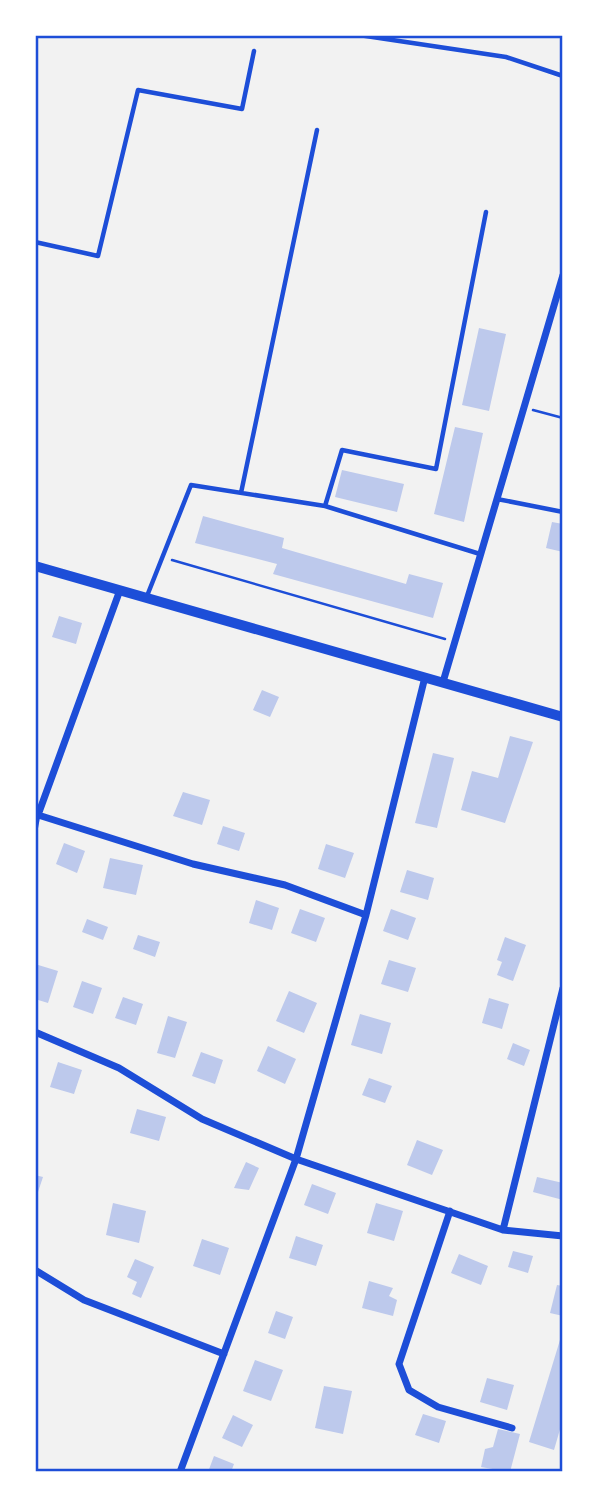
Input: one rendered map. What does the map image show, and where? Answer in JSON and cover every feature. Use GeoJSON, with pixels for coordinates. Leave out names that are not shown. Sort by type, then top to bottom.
{"type":"FeatureCollection","features":[{"type":"Feature","properties":{"kind":"street"},"geometry":{"type":"LineString","coordinates":[[443,682],[563,275]]}},
{"type":"Feature","properties":{"kind":"street"},"geometry":{"type":"LineString","coordinates":[[35,566],[563,717]]}},
{"type":"Feature","properties":{"kind":"street"},"geometry":{"type":"LineString","coordinates":[[120,590],[37,814],[193,864],[285,885],[366,915]]}},
{"type":"Feature","properties":{"kind":"street"},"geometry":{"type":"LineString","coordinates":[[180,1472],[296,1159],[366,915],[425,677]]}},
{"type":"Feature","properties":{"kind":"street"},"geometry":{"type":"LineString","coordinates":[[503,1230],[563,988]]}},
{"type":"Feature","properties":{"kind":"street"},"geometry":{"type":"LineString","coordinates":[[35,1032],[119,1068],[202,1119],[296,1159],[503,1230],[563,1236]]}},
{"type":"Feature","properties":{"kind":"street"},"geometry":{"type":"LineString","coordinates":[[450,1211],[399,1364],[409,1390],[438,1407],[512,1428]]}},
{"type":"Feature","properties":{"kind":"street"},"geometry":{"type":"LineString","coordinates":[[35,1270],[84,1300],[224,1354]]}},
{"type":"Feature","properties":{"kind":"lane"},"geometry":{"type":"LineString","coordinates":[[359,35],[506,57],[563,76]]}},
{"type":"Feature","properties":{"kind":"lane"},"geometry":{"type":"LineString","coordinates":[[35,242],[98,256],[138,90],[242,109],[254,51]]}},
{"type":"Feature","properties":{"kind":"lane"},"geometry":{"type":"LineString","coordinates":[[241,493],[317,130]]}},
{"type":"Feature","properties":{"kind":"lane"},"geometry":{"type":"LineString","coordinates":[[325,506],[342,450],[436,469],[486,212]]}},
{"type":"Feature","properties":{"kind":"lane"},"geometry":{"type":"LineString","coordinates":[[147,597],[191,485],[325,506],[480,554]]}},
{"type":"Feature","properties":{"kind":"lane"},"geometry":{"type":"LineString","coordinates":[[496,499],[563,512]]}},
{"type":"Feature","properties":{"kind":"lane"},"geometry":{"type":"LineString","coordinates":[[35,832],[37,814]]}},
{"type":"Feature","properties":{"kind":"path"},"geometry":{"type":"LineString","coordinates":[[523,408],[563,418]]}},
{"type":"Feature","properties":{"kind":"path"},"geometry":{"type":"LineString","coordinates":[[162,557],[455,642]]}},
{"type":"Feature","properties":{"kind":"building"},"geometry":{"type":"Polygon","coordinates":[[[479,328],[506,334],[489,411],[462,405],[479,328]]]}},
{"type":"Feature","properties":{"kind":"building"},"geometry":{"type":"Polygon","coordinates":[[[455,427],[483,433],[464,522],[434,514],[455,427]]]}},
{"type":"Feature","properties":{"kind":"building"},"geometry":{"type":"Polygon","coordinates":[[[342,470],[404,484],[397,512],[335,497],[342,470]]]}},
{"type":"Feature","properties":{"kind":"building"},"geometry":{"type":"Polygon","coordinates":[[[203,516],[284,538],[282,548],[406,584],[409,574],[443,583],[433,618],[273,574],[277,564],[195,543],[203,516]]]}},
{"type":"Feature","properties":{"kind":"building"},"geometry":{"type":"Polygon","coordinates":[[[552,522],[563,524],[563,552],[546,548],[552,522]]]}},
{"type":"Feature","properties":{"kind":"building"},"geometry":{"type":"Polygon","coordinates":[[[59,616],[82,623],[76,644],[52,637],[59,616]]]}},
{"type":"Feature","properties":{"kind":"building"},"geometry":{"type":"Polygon","coordinates":[[[262,690],[279,697],[270,717],[253,710],[262,690]]]}},
{"type":"Feature","properties":{"kind":"building"},"geometry":{"type":"Polygon","coordinates":[[[510,736],[533,742],[505,823],[461,810],[472,771],[498,778],[510,736]]]}},
{"type":"Feature","properties":{"kind":"building"},"geometry":{"type":"Polygon","coordinates":[[[433,753],[454,758],[437,828],[415,823],[433,753]]]}},
{"type":"Feature","properties":{"kind":"building"},"geometry":{"type":"Polygon","coordinates":[[[183,792],[210,800],[202,825],[173,816],[183,792]]]}},
{"type":"Feature","properties":{"kind":"building"},"geometry":{"type":"Polygon","coordinates":[[[223,826],[245,833],[239,851],[217,844],[223,826]]]}},
{"type":"Feature","properties":{"kind":"building"},"geometry":{"type":"Polygon","coordinates":[[[64,843],[85,851],[77,873],[56,864],[64,843]]]}},
{"type":"Feature","properties":{"kind":"building"},"geometry":{"type":"Polygon","coordinates":[[[326,844],[354,853],[345,878],[318,869],[326,844]]]}},
{"type":"Feature","properties":{"kind":"building"},"geometry":{"type":"Polygon","coordinates":[[[110,858],[143,865],[136,895],[103,888],[110,858]]]}},
{"type":"Feature","properties":{"kind":"building"},"geometry":{"type":"Polygon","coordinates":[[[407,870],[434,878],[428,900],[400,892],[407,870]]]}},
{"type":"Feature","properties":{"kind":"building"},"geometry":{"type":"Polygon","coordinates":[[[256,900],[279,908],[272,930],[249,923],[256,900]]]}},
{"type":"Feature","properties":{"kind":"building"},"geometry":{"type":"Polygon","coordinates":[[[300,909],[325,918],[316,942],[291,933],[300,909]]]}},
{"type":"Feature","properties":{"kind":"building"},"geometry":{"type":"Polygon","coordinates":[[[391,909],[416,918],[408,940],[383,931],[391,909]]]}},
{"type":"Feature","properties":{"kind":"building"},"geometry":{"type":"Polygon","coordinates":[[[87,919],[108,927],[103,940],[82,932],[87,919]]]}},
{"type":"Feature","properties":{"kind":"building"},"geometry":{"type":"Polygon","coordinates":[[[138,935],[160,942],[155,957],[133,949],[138,935]]]}},
{"type":"Feature","properties":{"kind":"building"},"geometry":{"type":"Polygon","coordinates":[[[505,937],[526,945],[513,981],[497,975],[502,962],[497,960],[505,937]]]}},
{"type":"Feature","properties":{"kind":"building"},"geometry":{"type":"Polygon","coordinates":[[[389,960],[416,968],[408,992],[381,984],[389,960]]]}},
{"type":"Feature","properties":{"kind":"building"},"geometry":{"type":"Polygon","coordinates":[[[35,964],[58,971],[48,1003],[35,999],[35,964]]]}},
{"type":"Feature","properties":{"kind":"building"},"geometry":{"type":"Polygon","coordinates":[[[82,981],[102,988],[93,1014],[73,1007],[82,981]]]}},
{"type":"Feature","properties":{"kind":"building"},"geometry":{"type":"Polygon","coordinates":[[[289,991],[317,1003],[304,1033],[276,1021],[289,991]]]}},
{"type":"Feature","properties":{"kind":"building"},"geometry":{"type":"Polygon","coordinates":[[[123,997],[143,1004],[136,1025],[115,1018],[123,997]]]}},
{"type":"Feature","properties":{"kind":"building"},"geometry":{"type":"Polygon","coordinates":[[[489,998],[509,1004],[502,1029],[482,1023],[489,998]]]}},
{"type":"Feature","properties":{"kind":"building"},"geometry":{"type":"Polygon","coordinates":[[[360,1014],[391,1023],[382,1054],[351,1045],[360,1014]]]}},
{"type":"Feature","properties":{"kind":"building"},"geometry":{"type":"Polygon","coordinates":[[[168,1016],[187,1022],[175,1058],[157,1053],[168,1016]]]}},
{"type":"Feature","properties":{"kind":"building"},"geometry":{"type":"Polygon","coordinates":[[[513,1043],[530,1050],[524,1066],[507,1059],[513,1043]]]}},
{"type":"Feature","properties":{"kind":"building"},"geometry":{"type":"Polygon","coordinates":[[[268,1046],[296,1059],[285,1084],[257,1071],[268,1046]]]}},
{"type":"Feature","properties":{"kind":"building"},"geometry":{"type":"Polygon","coordinates":[[[201,1052],[223,1060],[215,1084],[192,1076],[201,1052]]]}},
{"type":"Feature","properties":{"kind":"building"},"geometry":{"type":"Polygon","coordinates":[[[58,1062],[82,1070],[74,1094],[50,1087],[58,1062]]]}},
{"type":"Feature","properties":{"kind":"building"},"geometry":{"type":"Polygon","coordinates":[[[369,1078],[392,1086],[385,1103],[362,1095],[369,1078]]]}},
{"type":"Feature","properties":{"kind":"building"},"geometry":{"type":"Polygon","coordinates":[[[137,1109],[166,1117],[159,1141],[130,1133],[137,1109]]]}},
{"type":"Feature","properties":{"kind":"building"},"geometry":{"type":"Polygon","coordinates":[[[417,1140],[443,1150],[432,1175],[407,1165],[417,1140]]]}},
{"type":"Feature","properties":{"kind":"building"},"geometry":{"type":"Polygon","coordinates":[[[246,1162],[259,1168],[249,1190],[234,1188],[246,1162]]]}},
{"type":"Feature","properties":{"kind":"building"},"geometry":{"type":"Polygon","coordinates":[[[35,1175],[43,1177],[35,1201],[35,1175]]]}},
{"type":"Feature","properties":{"kind":"building"},"geometry":{"type":"Polygon","coordinates":[[[537,1177],[563,1183],[563,1200],[533,1192],[537,1177]]]}},
{"type":"Feature","properties":{"kind":"building"},"geometry":{"type":"Polygon","coordinates":[[[312,1184],[336,1193],[328,1214],[304,1205],[312,1184]]]}},
{"type":"Feature","properties":{"kind":"building"},"geometry":{"type":"Polygon","coordinates":[[[113,1203],[146,1211],[139,1243],[106,1235],[113,1203]]]}},
{"type":"Feature","properties":{"kind":"building"},"geometry":{"type":"Polygon","coordinates":[[[376,1203],[403,1211],[394,1241],[367,1233],[376,1203]]]}},
{"type":"Feature","properties":{"kind":"building"},"geometry":{"type":"Polygon","coordinates":[[[296,1236],[323,1245],[316,1266],[289,1258],[296,1236]]]}},
{"type":"Feature","properties":{"kind":"building"},"geometry":{"type":"Polygon","coordinates":[[[202,1239],[229,1248],[220,1275],[193,1266],[202,1239]]]}},
{"type":"Feature","properties":{"kind":"building"},"geometry":{"type":"Polygon","coordinates":[[[513,1251],[533,1256],[528,1273],[508,1267],[513,1251]]]}},
{"type":"Feature","properties":{"kind":"building"},"geometry":{"type":"Polygon","coordinates":[[[459,1254],[488,1266],[481,1285],[451,1273],[459,1254]]]}},
{"type":"Feature","properties":{"kind":"building"},"geometry":{"type":"Polygon","coordinates":[[[135,1259],[154,1267],[141,1298],[132,1294],[137,1282],[127,1277],[135,1259]]]}},
{"type":"Feature","properties":{"kind":"building"},"geometry":{"type":"Polygon","coordinates":[[[369,1281],[393,1288],[389,1296],[397,1300],[393,1316],[362,1308],[369,1281]]]}},
{"type":"Feature","properties":{"kind":"building"},"geometry":{"type":"Polygon","coordinates":[[[557,1285],[563,1286],[563,1316],[550,1313],[557,1285]]]}},
{"type":"Feature","properties":{"kind":"building"},"geometry":{"type":"Polygon","coordinates":[[[276,1311],[293,1317],[285,1339],[268,1333],[276,1311]]]}},
{"type":"Feature","properties":{"kind":"building"},"geometry":{"type":"Polygon","coordinates":[[[563,1330],[563,1419],[554,1450],[529,1442],[563,1330]]]}},
{"type":"Feature","properties":{"kind":"building"},"geometry":{"type":"Polygon","coordinates":[[[255,1360],[283,1370],[271,1401],[243,1391],[255,1360]]]}},
{"type":"Feature","properties":{"kind":"building"},"geometry":{"type":"Polygon","coordinates":[[[487,1378],[514,1385],[507,1410],[480,1402],[487,1378]]]}},
{"type":"Feature","properties":{"kind":"building"},"geometry":{"type":"Polygon","coordinates":[[[324,1386],[352,1391],[343,1434],[315,1428],[324,1386]]]}},
{"type":"Feature","properties":{"kind":"building"},"geometry":{"type":"Polygon","coordinates":[[[423,1414],[446,1421],[439,1443],[415,1435],[423,1414]]]}},
{"type":"Feature","properties":{"kind":"building"},"geometry":{"type":"Polygon","coordinates":[[[233,1415],[253,1425],[242,1447],[222,1438],[233,1415]]]}},
{"type":"Feature","properties":{"kind":"building"},"geometry":{"type":"Polygon","coordinates":[[[498,1429],[520,1434],[510,1472],[481,1467],[485,1449],[493,1447],[498,1429]]]}},
{"type":"Feature","properties":{"kind":"building"},"geometry":{"type":"Polygon","coordinates":[[[214,1456],[234,1464],[231,1472],[208,1472],[214,1456]]]}}]}
